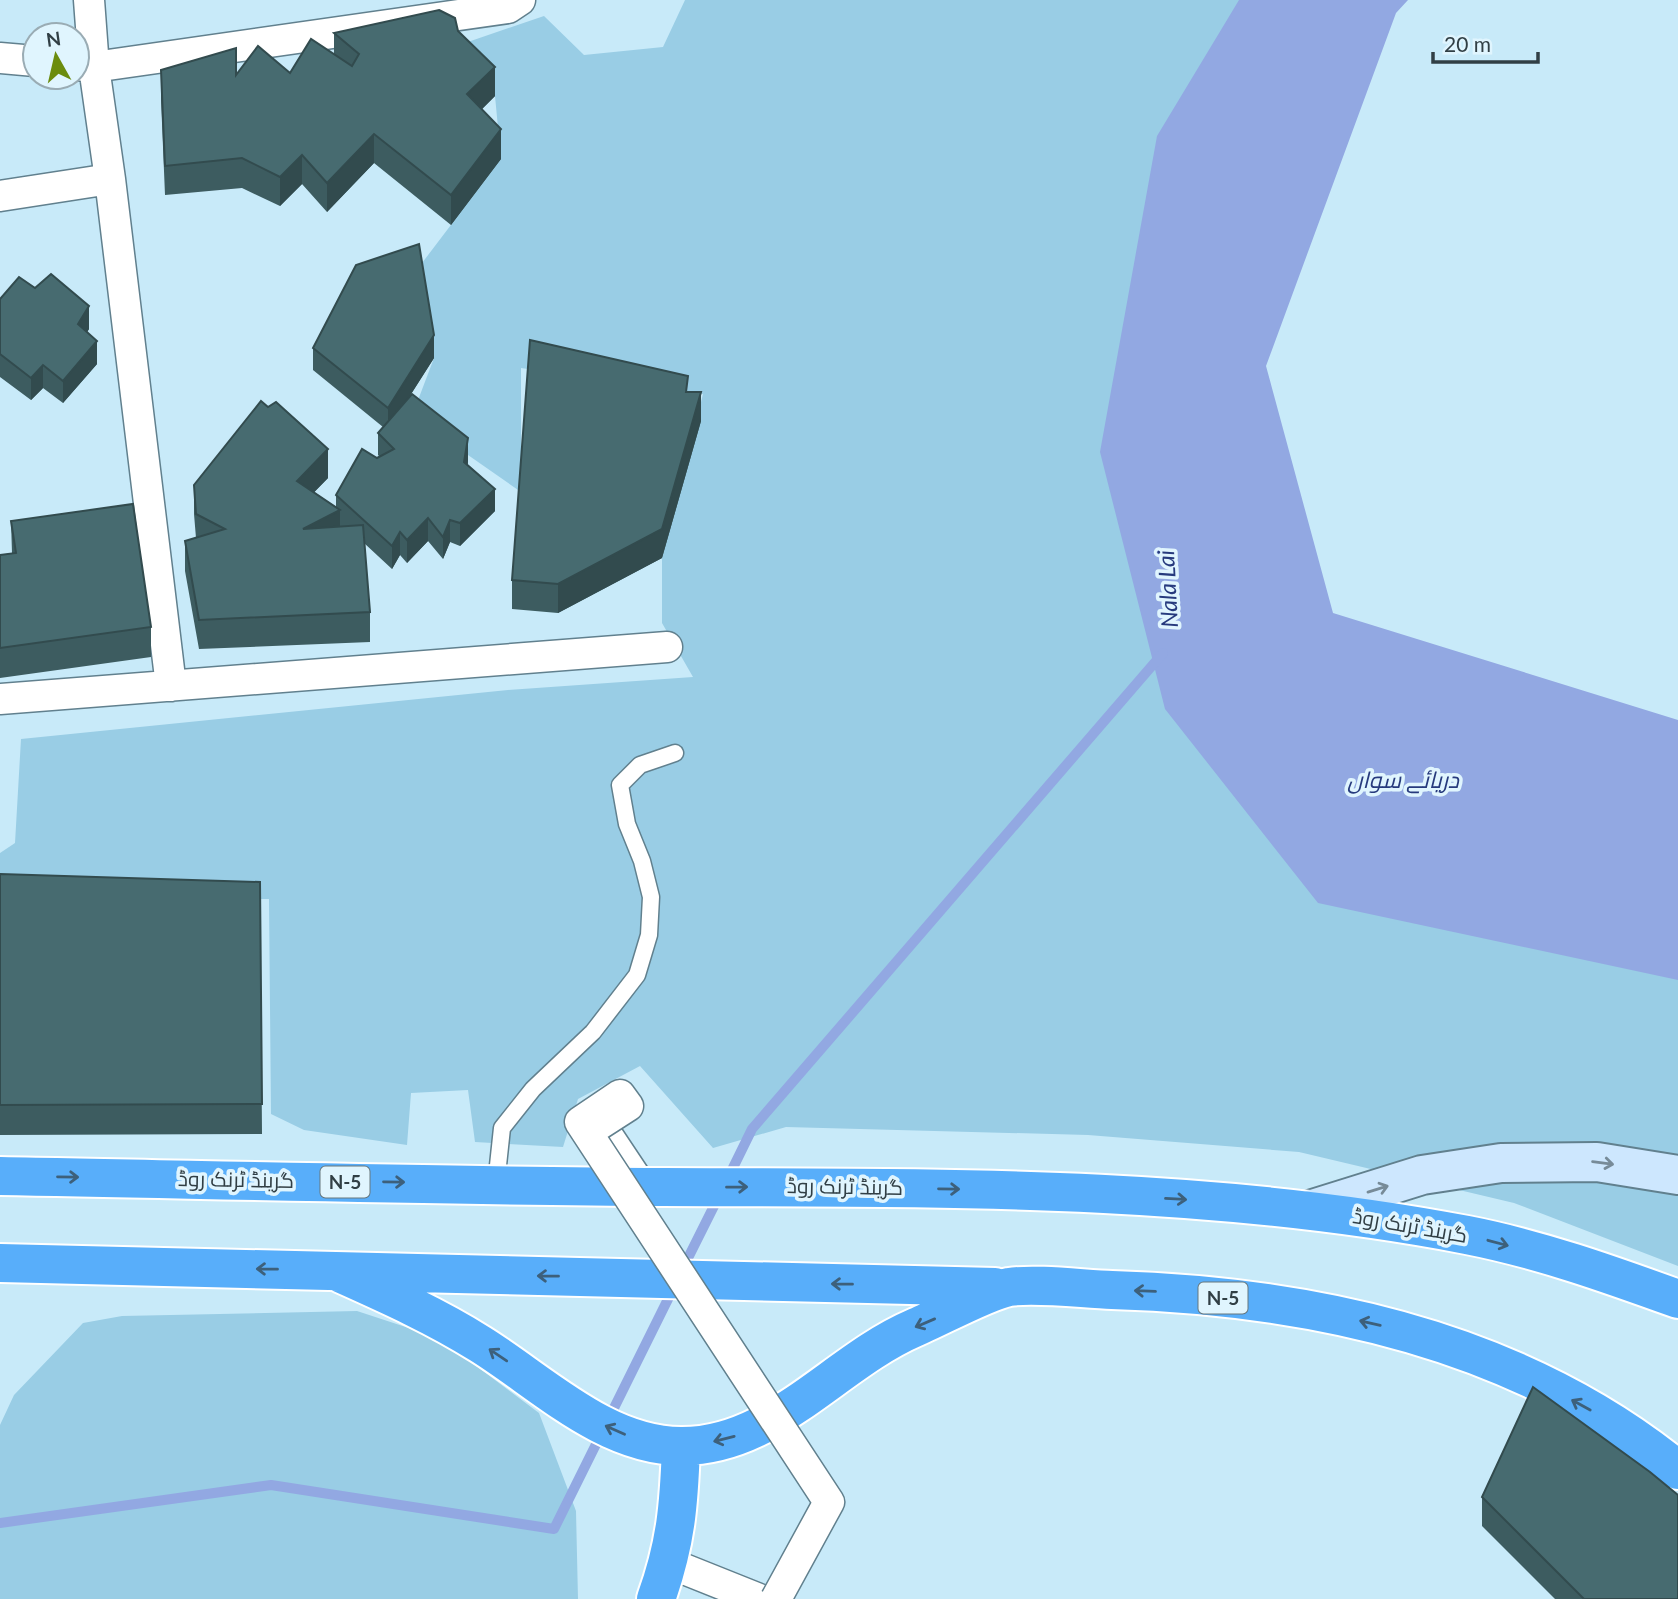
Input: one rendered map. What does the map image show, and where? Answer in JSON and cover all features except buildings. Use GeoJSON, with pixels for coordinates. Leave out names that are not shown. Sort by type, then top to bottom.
{"type":"FeatureCollection","features":[{"type":"Feature","properties":{"kind":"highway","name":"گرینڈ ٹرنک روڈ"},"geometry":{"type":"LineString","coordinates":[[0,1176],[642,1187],[968,1189],[1194,1200],[1313,1209],[1471,1236],[1596,1269],[1678,1299]]}},
{"type":"Feature","properties":{"kind":"highway","name":"N-5"},"geometry":{"type":"LineString","coordinates":[[5,1268],[335,1271],[1008,1287],[1163,1292],[1293,1306],[1413,1333],[1493,1362],[1577,1402],[1634,1435],[1678,1470]]}},
{"type":"Feature","properties":{"kind":"highway","name":"N-5"},"geometry":{"type":"LineString","coordinates":[[335,1271],[423,1311],[479,1343],[597,1422],[636,1439],[681,1446],[727,1440],[765,1423],[907,1331],[1008,1287]]}},
{"type":"Feature","properties":{"kind":"highway"},"geometry":{"type":"LineString","coordinates":[[1634,1435],[1678,1442]]}},
{"type":"Feature","properties":{"kind":"highway"},"geometry":{"type":"LineString","coordinates":[[656,1599],[669,1563],[679,1513],[681,1446]]}},
{"type":"Feature","properties":{"kind":"main road"},"geometry":{"type":"LineString","coordinates":[[1313,1209],[1422,1175],[1501,1163],[1597,1162],[1678,1175]]}},
{"type":"Feature","properties":{"kind":"street"},"geometry":{"type":"LineString","coordinates":[[88,21],[89,0]]}},
{"type":"Feature","properties":{"kind":"street"},"geometry":{"type":"LineString","coordinates":[[91,65],[508,8],[520,0]]}},
{"type":"Feature","properties":{"kind":"street"},"geometry":{"type":"LineString","coordinates":[[0,58],[21,60]]}},
{"type":"Feature","properties":{"kind":"street"},"geometry":{"type":"LineString","coordinates":[[91,91],[110,179],[171,686]]}},
{"type":"Feature","properties":{"kind":"street"},"geometry":{"type":"LineString","coordinates":[[0,196],[110,179]]}},
{"type":"Feature","properties":{"kind":"street"},"geometry":{"type":"LineString","coordinates":[[0,699],[667,648]]}},
{"type":"Feature","properties":{"kind":"street"},"geometry":{"type":"LineString","coordinates":[[642,1187],[600,1124],[628,1106],[621,1095],[580,1122],[829,1502],[776,1599]]}},
{"type":"Feature","properties":{"kind":"street"},"geometry":{"type":"LineString","coordinates":[[669,1563],[759,1599]]}},
{"type":"Feature","properties":{"kind":"lane"},"geometry":{"type":"LineString","coordinates":[[496,1184],[502,1128],[533,1089],[593,1032],[636,975],[649,935],[651,897],[642,862],[627,824],[620,785],[640,765],[675,753]]}},
{"type":"Feature","properties":{"kind":"shaded area"},"geometry":{"type":"Polygon","coordinates":[[[685,0],[1241,0],[1165,670],[1678,951],[1678,1266],[1514,1203],[1299,1152],[1088,1135],[786,1127],[713,1148],[640,1066],[578,1099],[563,1147],[475,1142],[468,1090],[411,1093],[407,1145],[304,1130],[271,1114],[269,899],[0,897],[0,853],[15,843],[21,739],[508,690],[693,677],[662,623],[662,558],[703,394],[521,368],[521,492],[412,416],[434,358],[419,267],[501,159],[495,96],[462,44],[544,16],[584,55],[663,47],[685,0]]]}},
{"type":"Feature","properties":{"kind":"shaded area"},"geometry":{"type":"Polygon","coordinates":[[[357,1311],[427,1334],[467,1359],[539,1413],[576,1511],[578,1599],[0,1599],[0,1425],[14,1395],[83,1323],[122,1316],[357,1311]]]}},
{"type":"Feature","properties":{"kind":"water","name":"دریائے سواں"},"geometry":{"type":"Polygon","coordinates":[[[1239,0],[1408,0],[1396,13],[1266,366],[1333,613],[1678,720],[1678,980],[1318,903],[1165,709],[1100,452],[1157,136],[1239,0]]]}},
{"type":"Feature","properties":{"kind":"waterway"},"geometry":{"type":"LineString","coordinates":[[728,1178],[752,1129],[1163,653]]}},
{"type":"Feature","properties":{"kind":"waterway"},"geometry":{"type":"LineString","coordinates":[[681,1272],[719,1196]]}},
{"type":"Feature","properties":{"kind":"waterway"},"geometry":{"type":"LineString","coordinates":[[0,1523],[271,1485],[554,1529],[674,1287]]}},
{"type":"Feature","properties":{"kind":"water label","name":"Nala Lai"},"geometry":{"type":"Point","coordinates":[1168,589]}}]}
